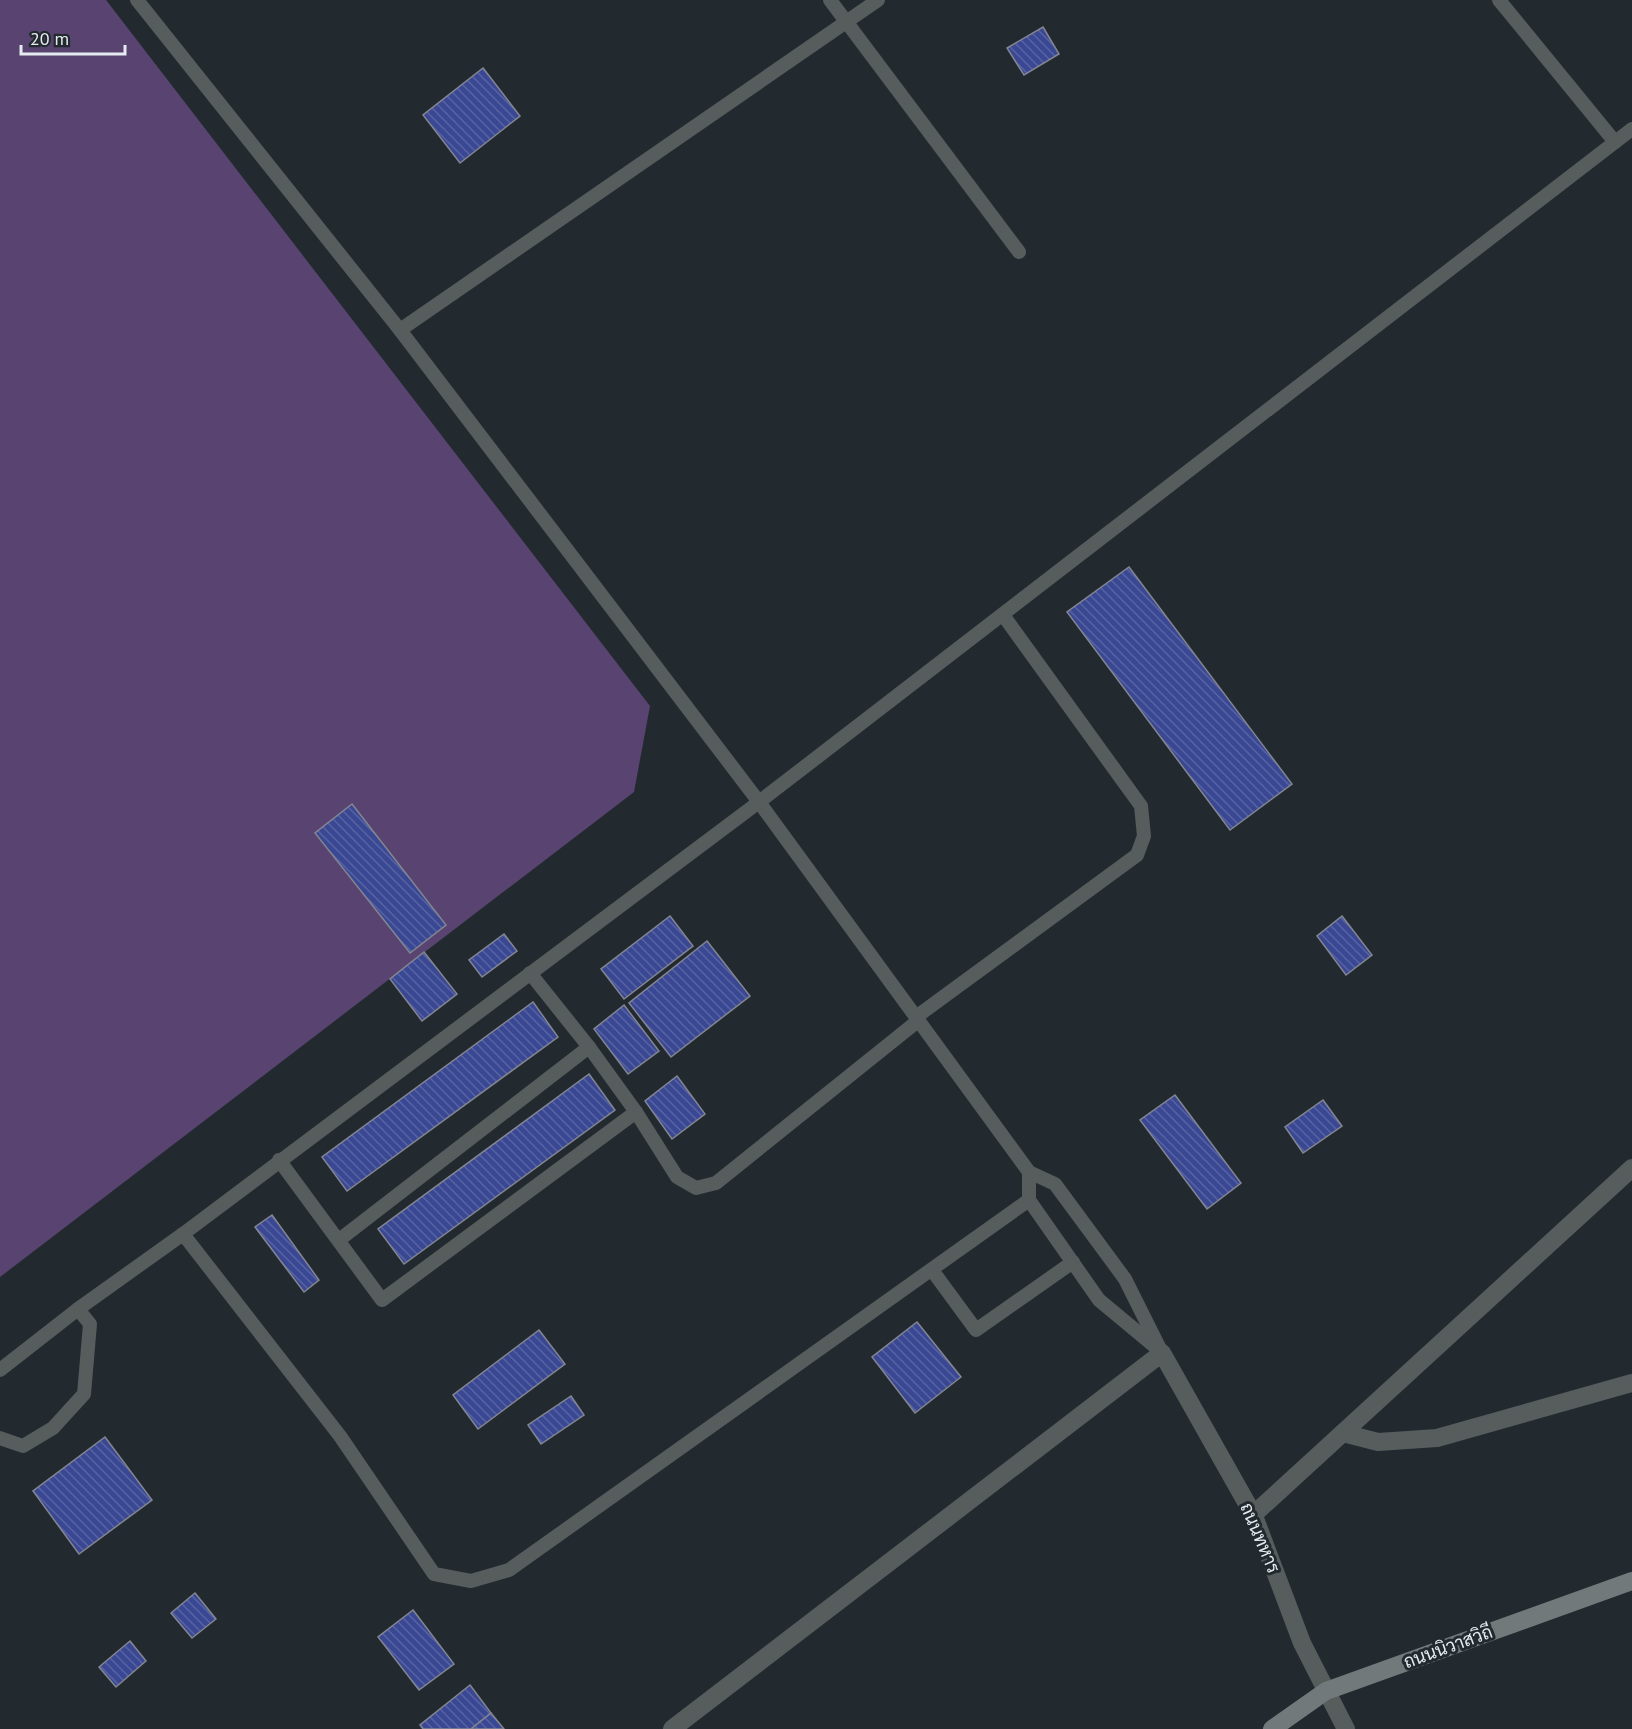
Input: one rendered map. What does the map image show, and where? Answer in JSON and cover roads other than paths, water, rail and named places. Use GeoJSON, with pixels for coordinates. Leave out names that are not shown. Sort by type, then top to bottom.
{"type":"FeatureCollection","features":[{"type":"Feature","properties":{"kind":"main road","name":"ถนนนิวาสวิถี"},"geometry":{"type":"LineString","coordinates":[[1272,1729],[1326,1691],[1632,1581]]}},
{"type":"Feature","properties":{"kind":"street"},"geometry":{"type":"LineString","coordinates":[[1253,1515],[1632,1168]]}},
{"type":"Feature","properties":{"kind":"street"},"geometry":{"type":"LineString","coordinates":[[672,1729],[1162,1353]]}},
{"type":"Feature","properties":{"kind":"street","name":"ถนนทหาร"},"geometry":{"type":"LineString","coordinates":[[1162,1353],[1253,1515],[1302,1643],[1346,1729]]}},
{"type":"Feature","properties":{"kind":"street"},"geometry":{"type":"LineString","coordinates":[[1343,1433],[1378,1442],[1437,1438],[1632,1383]]}},
{"type":"Feature","properties":{"kind":"lane"},"geometry":{"type":"LineString","coordinates":[[137,0],[400,330],[759,802],[1029,1172],[1055,1184],[1125,1279],[1162,1353]]}},
{"type":"Feature","properties":{"kind":"lane"},"geometry":{"type":"LineString","coordinates":[[830,0],[1019,252]]}},
{"type":"Feature","properties":{"kind":"lane"},"geometry":{"type":"LineString","coordinates":[[400,330],[878,0]]}},
{"type":"Feature","properties":{"kind":"lane"},"geometry":{"type":"LineString","coordinates":[[1499,0],[1615,142]]}},
{"type":"Feature","properties":{"kind":"lane"},"geometry":{"type":"LineString","coordinates":[[0,1370],[78,1309],[183,1234],[759,802],[1632,129]]}},
{"type":"Feature","properties":{"kind":"lane"},"geometry":{"type":"LineString","coordinates":[[530,973],[589,1047],[636,1112],[677,1177],[696,1188],[716,1183],[917,1019],[1137,855],[1144,836],[1141,806],[1003,615]]}},
{"type":"Feature","properties":{"kind":"lane"},"geometry":{"type":"LineString","coordinates":[[339,1240],[589,1047]]}},
{"type":"Feature","properties":{"kind":"lane"},"geometry":{"type":"LineString","coordinates":[[279,1160],[382,1300],[636,1112]]}},
{"type":"Feature","properties":{"kind":"lane"},"geometry":{"type":"LineString","coordinates":[[1029,1172],[1029,1200],[1099,1300],[1162,1353]]}},
{"type":"Feature","properties":{"kind":"lane"},"geometry":{"type":"LineString","coordinates":[[183,1234],[340,1436],[434,1574],[471,1581],[509,1570],[1029,1200]]}},
{"type":"Feature","properties":{"kind":"lane"},"geometry":{"type":"LineString","coordinates":[[932,1270],[976,1330],[1072,1262]]}},
{"type":"Feature","properties":{"kind":"lane"},"geometry":{"type":"LineString","coordinates":[[0,1438],[23,1446],[52,1428],[84,1394],[90,1324],[78,1309]]}}]}
